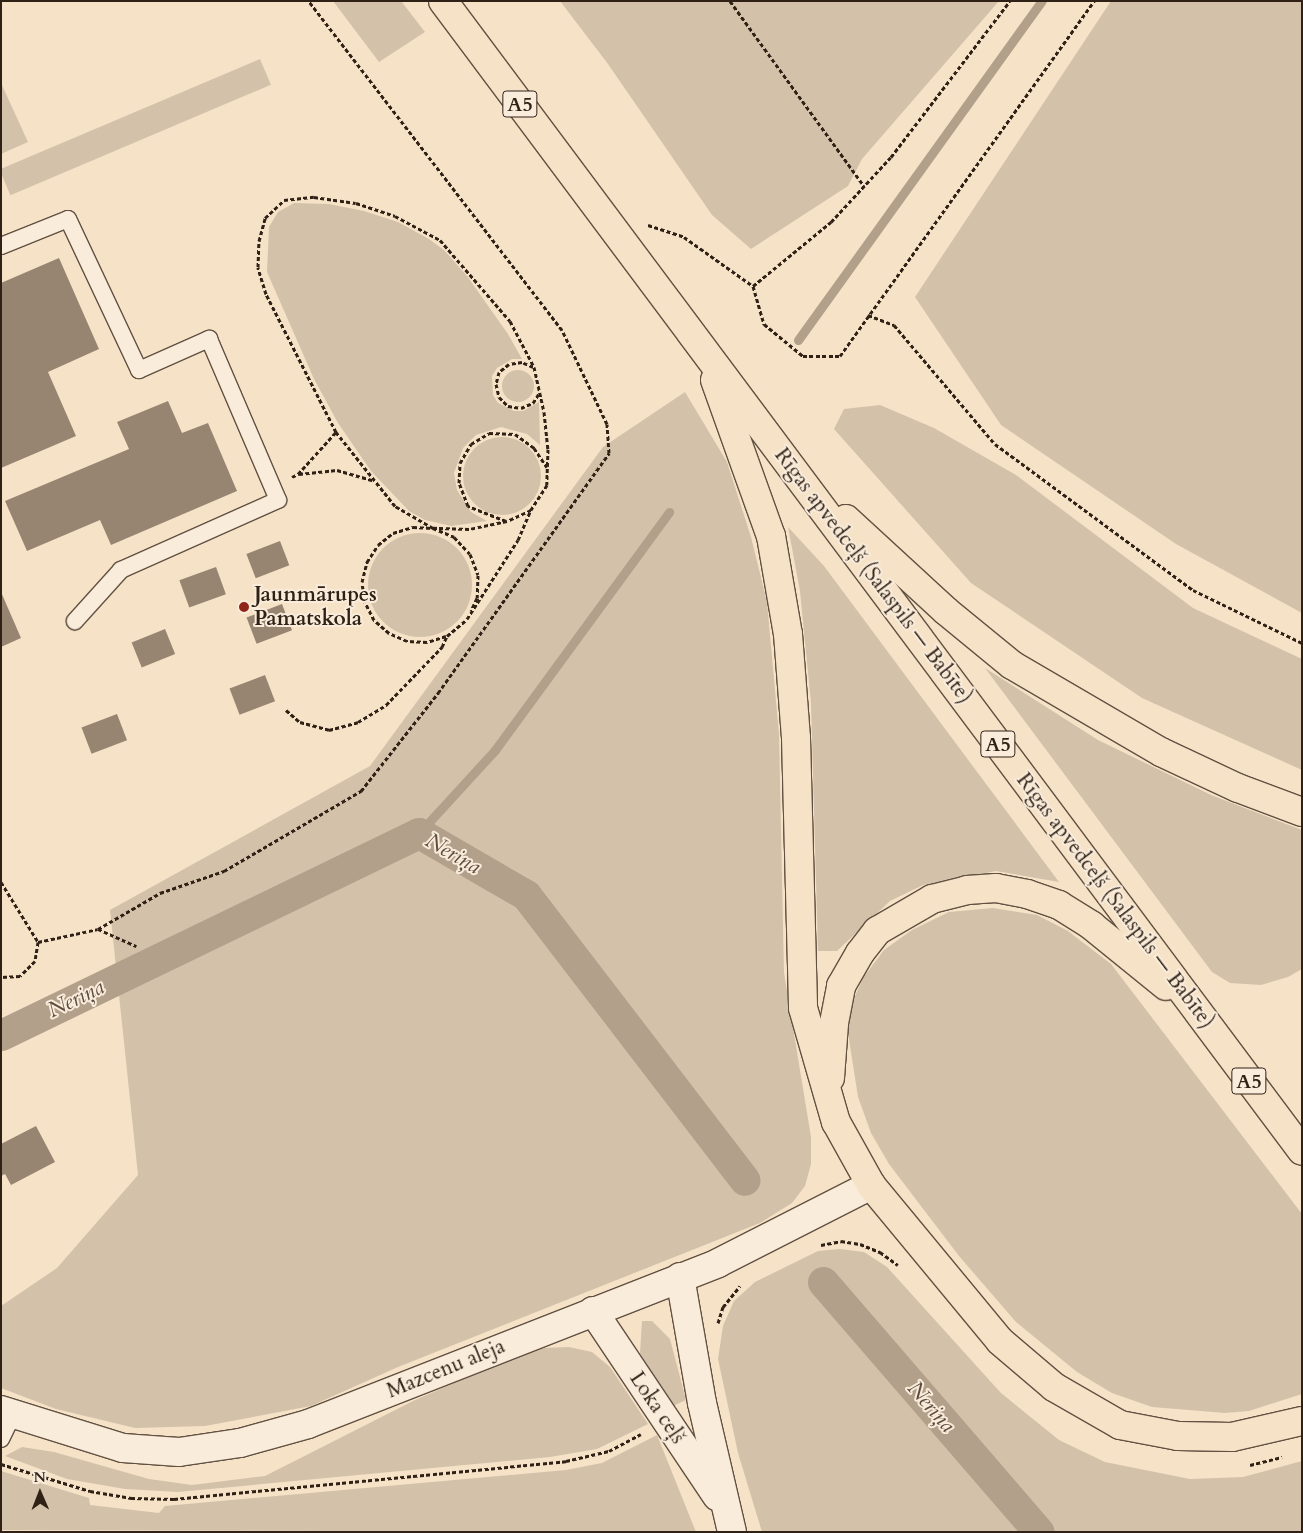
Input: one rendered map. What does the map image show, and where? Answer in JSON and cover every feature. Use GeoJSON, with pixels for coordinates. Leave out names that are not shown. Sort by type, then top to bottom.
{"type":"FeatureCollection","features":[{"type":"Feature","properties":{"kind":"main road","name":"Rīgas apvedceļš (Salaspils — Babīte)"},"geometry":{"type":"LineString","coordinates":[[443,1],[1302,1152]]}},
{"type":"Feature","properties":{"kind":"main road"},"geometry":{"type":"LineString","coordinates":[[703,348],[755,486],[780,576],[796,738],[803,1008],[836,1122],[871,1185],[1000,1341],[1054,1387],[1120,1425],[1178,1436],[1232,1437],[1302,1421]]}},
{"type":"Feature","properties":{"kind":"main road"},"geometry":{"type":"LineString","coordinates":[[798,476],[946,611],[1012,665],[1160,752],[1238,788],[1302,812]]}},
{"type":"Feature","properties":{"kind":"main road"},"geometry":{"type":"LineString","coordinates":[[829,1099],[834,1023],[839,995],[860,953],[877,931],[900,915],[932,899],[967,890],[996,888],[1028,894],[1059,905],[1092,926],[1197,1011]]}},
{"type":"Feature","properties":{"kind":"main road","name":"Mazcenu aleja"},"geometry":{"type":"LineString","coordinates":[[7,1412],[123,1448],[179,1452],[240,1443],[308,1424],[727,1258],[871,1185]]}},
{"type":"Feature","properties":{"kind":"main road","name":"Loka ceļš"},"geometry":{"type":"LineString","coordinates":[[680,1277],[723,1505],[732,1532]]}},
{"type":"Feature","properties":{"kind":"main road","name":"Loka ceļš"},"geometry":{"type":"LineString","coordinates":[[593,1311],[723,1505]]}},
{"type":"Feature","properties":{"kind":"lane"},"geometry":{"type":"LineString","coordinates":[[1,246],[68,219],[139,370],[209,339],[278,500],[121,570],[75,621]]}},
{"type":"Feature","properties":{"kind":"lane"},"geometry":{"type":"LineString","coordinates":[[1,1439],[7,1412]]}},
{"type":"Feature","properties":{"kind":"path"},"geometry":{"type":"LineString","coordinates":[[38,942],[98,929],[160,893],[224,871],[361,791],[438,692],[609,453],[607,424],[562,330],[309,1]]}},
{"type":"Feature","properties":{"kind":"path"},"geometry":{"type":"LineString","coordinates":[[730,1],[864,186]]}},
{"type":"Feature","properties":{"kind":"path"},"geometry":{"type":"LineString","coordinates":[[752,286],[831,222],[891,157],[1010,1]]}},
{"type":"Feature","properties":{"kind":"path"},"geometry":{"type":"LineString","coordinates":[[641,222],[684,237],[752,286],[764,324],[803,356],[840,356],[868,315],[906,268],[1094,1]]}},
{"type":"Feature","properties":{"kind":"path"},"geometry":{"type":"LineString","coordinates":[[467,619],[477,598],[478,575],[470,554],[454,537],[433,528],[395,506],[336,432],[266,294],[258,267],[259,241],[265,218],[284,200],[314,197],[356,203],[396,216],[440,240],[510,321],[534,367],[540,392],[548,468],[547,485],[531,510],[518,540],[467,619],[446,636],[427,642],[408,641],[389,633],[374,620],[364,595],[362,582],[367,562],[378,545],[394,533],[413,527],[433,528],[469,529],[507,521],[531,510]]}},
{"type":"Feature","properties":{"kind":"path"},"geometry":{"type":"LineString","coordinates":[[868,315],[894,325],[995,444],[1193,590],[1302,643]]}},
{"type":"Feature","properties":{"kind":"path"},"geometry":{"type":"LineString","coordinates":[[534,367],[522,362],[509,364],[499,372],[496,384],[499,397],[508,406],[521,408],[533,403],[540,392]]}},
{"type":"Feature","properties":{"kind":"path"},"geometry":{"type":"LineString","coordinates":[[298,474],[336,432]]}},
{"type":"Feature","properties":{"kind":"path"},"geometry":{"type":"LineString","coordinates":[[507,521],[468,506],[459,483],[460,463],[471,444],[489,433],[516,434],[534,448],[548,468]]}},
{"type":"Feature","properties":{"kind":"path"},"geometry":{"type":"LineString","coordinates":[[272,484],[298,474],[337,470],[375,481]]}},
{"type":"Feature","properties":{"kind":"path"},"geometry":{"type":"LineString","coordinates":[[286,710],[300,722],[329,730],[358,722],[386,705],[442,647],[446,636]]}},
{"type":"Feature","properties":{"kind":"path"},"geometry":{"type":"LineString","coordinates":[[1,882],[38,942],[35,961],[20,976],[1,977]]}},
{"type":"Feature","properties":{"kind":"path"},"geometry":{"type":"LineString","coordinates":[[98,929],[136,946]]}},
{"type":"Feature","properties":{"kind":"path"},"geometry":{"type":"LineString","coordinates":[[818,1245],[841,1241],[860,1244],[880,1252],[903,1269]]}},
{"type":"Feature","properties":{"kind":"path"},"geometry":{"type":"LineString","coordinates":[[718,1325],[723,1307],[744,1283]]}},
{"type":"Feature","properties":{"kind":"path"},"geometry":{"type":"LineString","coordinates":[[1,1464],[90,1491],[132,1498],[174,1499],[566,1461],[609,1451],[644,1433]]}},
{"type":"Feature","properties":{"kind":"path"},"geometry":{"type":"LineString","coordinates":[[1243,1466],[1284,1457]]}},
{"type":"Feature","properties":{"kind":"shaded area"},"geometry":{"type":"Polygon","coordinates":[[[333,1],[401,1],[425,32],[379,62],[333,1]]]}},
{"type":"Feature","properties":{"kind":"shaded area"},"geometry":{"type":"Polygon","coordinates":[[[560,1],[999,1],[862,159],[848,186],[751,249],[712,215],[608,64],[560,1]]]}},
{"type":"Feature","properties":{"kind":"shaded area"},"geometry":{"type":"Polygon","coordinates":[[[1111,1],[1302,1],[1302,613],[1176,544],[1001,425],[915,297],[1111,1]]]}},
{"type":"Feature","properties":{"kind":"shaded area"},"geometry":{"type":"Polygon","coordinates":[[[260,59],[271,85],[10,195],[1,169],[260,59]]]}},
{"type":"Feature","properties":{"kind":"shaded area"},"geometry":{"type":"Polygon","coordinates":[[[1,83],[28,142],[1,154],[1,83]]]}},
{"type":"Feature","properties":{"kind":"shaded area"},"geometry":{"type":"Polygon","coordinates":[[[294,203],[329,204],[364,211],[398,222],[429,239],[444,250],[467,276],[508,334],[522,359],[512,359],[497,368],[492,376],[493,395],[498,403],[514,411],[523,411],[539,402],[540,445],[527,434],[501,427],[476,435],[463,448],[454,473],[457,490],[471,512],[487,521],[451,526],[425,520],[409,511],[371,471],[338,423],[314,379],[267,272],[269,227],[278,212],[294,203]]]}},
{"type":"Feature","properties":{"kind":"shaded area"},"geometry":{"type":"Polygon","coordinates":[[[518,370],[524,371],[529,375],[533,380],[533,392],[529,397],[524,401],[518,402],[512,401],[507,397],[503,392],[502,386],[503,380],[507,375],[512,371],[518,370]]]}},
{"type":"Feature","properties":{"kind":"shaded area"},"geometry":{"type":"Polygon","coordinates":[[[685,392],[727,462],[751,537],[767,602],[779,734],[784,973],[811,1137],[811,1164],[805,1186],[792,1203],[760,1223],[398,1367],[311,1406],[205,1426],[135,1428],[56,1409],[1,1388],[1,1306],[57,1268],[138,1175],[110,910],[370,766],[603,447],[685,392]]]}},
{"type":"Feature","properties":{"kind":"shaded area"},"geometry":{"type":"Polygon","coordinates":[[[880,405],[934,428],[1016,475],[1193,608],[1302,659],[1302,770],[1142,698],[971,583],[834,429],[844,409],[880,405]]]}},
{"type":"Feature","properties":{"kind":"shaded area"},"geometry":{"type":"Polygon","coordinates":[[[494,437],[510,437],[524,443],[535,454],[541,468],[541,484],[535,498],[524,509],[510,515],[494,515],[480,509],[469,498],[463,484],[463,468],[469,454],[480,443],[494,437]]]}},
{"type":"Feature","properties":{"kind":"shaded area"},"geometry":{"type":"Polygon","coordinates":[[[788,527],[824,566],[1059,882],[996,871],[923,885],[890,901],[837,951],[818,951],[811,703],[800,591],[788,527]]]}},
{"type":"Feature","properties":{"kind":"shaded area"},"geometry":{"type":"Polygon","coordinates":[[[420,533],[440,537],[457,548],[468,565],[472,585],[468,605],[457,622],[440,633],[420,637],[400,633],[383,622],[372,605],[368,585],[372,565],[383,548],[400,537],[420,533]]]}},
{"type":"Feature","properties":{"kind":"shaded area"},"geometry":{"type":"Polygon","coordinates":[[[985,668],[1098,740],[1211,795],[1302,830],[1302,969],[1288,977],[1261,985],[1230,983],[1212,972],[985,668]]]}},
{"type":"Feature","properties":{"kind":"shaded area"},"geometry":{"type":"Polygon","coordinates":[[[993,908],[1037,915],[1068,931],[1111,964],[1302,1214],[1302,1394],[1249,1411],[1225,1413],[1152,1407],[1112,1393],[1077,1372],[1016,1322],[959,1256],[889,1164],[871,1133],[858,1097],[848,1033],[852,1003],[863,978],[884,950],[912,930],[949,912],[993,908]]]}},
{"type":"Feature","properties":{"kind":"shaded area"},"geometry":{"type":"Polygon","coordinates":[[[840,1249],[864,1252],[887,1267],[1001,1393],[1059,1440],[1105,1462],[1190,1479],[1243,1477],[1302,1461],[1302,1532],[762,1532],[738,1453],[718,1359],[723,1326],[734,1301],[755,1282],[818,1251],[840,1249]]]}},
{"type":"Feature","properties":{"kind":"shaded area"},"geometry":{"type":"Polygon","coordinates":[[[642,1321],[652,1321],[670,1339],[686,1400],[671,1407],[640,1353],[642,1321]]]}},
{"type":"Feature","properties":{"kind":"shaded area"},"geometry":{"type":"Polygon","coordinates":[[[569,1347],[592,1352],[610,1367],[648,1424],[597,1449],[550,1457],[178,1492],[125,1489],[67,1479],[5,1456],[22,1447],[54,1452],[149,1479],[192,1485],[265,1476],[413,1401],[493,1366],[543,1348],[569,1347]]]}},
{"type":"Feature","properties":{"kind":"shaded area"},"geometry":{"type":"Polygon","coordinates":[[[657,1435],[696,1532],[1,1530],[1,1471],[89,1498],[90,1505],[159,1513],[165,1506],[566,1470],[602,1463],[657,1435]]]}},
{"type":"Feature","properties":{"kind":"building"},"geometry":{"type":"Polygon","coordinates":[[[59,258],[99,349],[48,372],[76,436],[1,468],[1,283],[59,258]]]}},
{"type":"Feature","properties":{"kind":"building"},"geometry":{"type":"Polygon","coordinates":[[[168,401],[182,433],[208,423],[237,491],[111,545],[100,520],[27,551],[5,501],[129,449],[117,422],[168,401]]]}},
{"type":"Feature","properties":{"kind":"building"},"geometry":{"type":"Polygon","coordinates":[[[280,541],[289,565],[256,578],[246,554],[280,541]]]}},
{"type":"Feature","properties":{"kind":"building"},"geometry":{"type":"Polygon","coordinates":[[[216,567],[226,594],[189,608],[179,580],[216,567]]]}},
{"type":"Feature","properties":{"kind":"building"},"geometry":{"type":"Polygon","coordinates":[[[1,592],[21,638],[1,647],[1,592]]]}},
{"type":"Feature","properties":{"kind":"building"},"geometry":{"type":"Polygon","coordinates":[[[282,604],[292,630],[257,644],[247,618],[282,604]]]}},
{"type":"Feature","properties":{"kind":"building"},"geometry":{"type":"Polygon","coordinates":[[[165,629],[175,654],[142,668],[132,642],[165,629]]]}},
{"type":"Feature","properties":{"kind":"building"},"geometry":{"type":"Polygon","coordinates":[[[265,675],[275,701],[240,715],[230,689],[265,675]]]}},
{"type":"Feature","properties":{"kind":"building"},"geometry":{"type":"Polygon","coordinates":[[[117,714],[127,740],[92,754],[82,728],[117,714]]]}},
{"type":"Feature","properties":{"kind":"building"},"geometry":{"type":"Polygon","coordinates":[[[36,1126],[55,1162],[11,1185],[5,1174],[1,1176],[1,1144],[36,1126]]]}},
{"type":"Feature","properties":{"kind":"waterway"},"geometry":{"type":"LineString","coordinates":[[798,340],[1042,1]]}},
{"type":"Feature","properties":{"kind":"waterway"},"geometry":{"type":"LineString","coordinates":[[419,833],[495,750],[669,512]]}},
{"type":"Feature","properties":{"kind":"waterway","name":"Neriņa"},"geometry":{"type":"LineString","coordinates":[[1,1035],[419,833],[526,895],[745,1180]]}},
{"type":"Feature","properties":{"kind":"waterway","name":"Neriņa"},"geometry":{"type":"LineString","coordinates":[[823,1282],[1039,1532]]}},
{"type":"Feature","properties":{"kind":"place","name":"Jaunmārupes Pamatskola"},"geometry":{"type":"Point","coordinates":[244,607]}}]}
